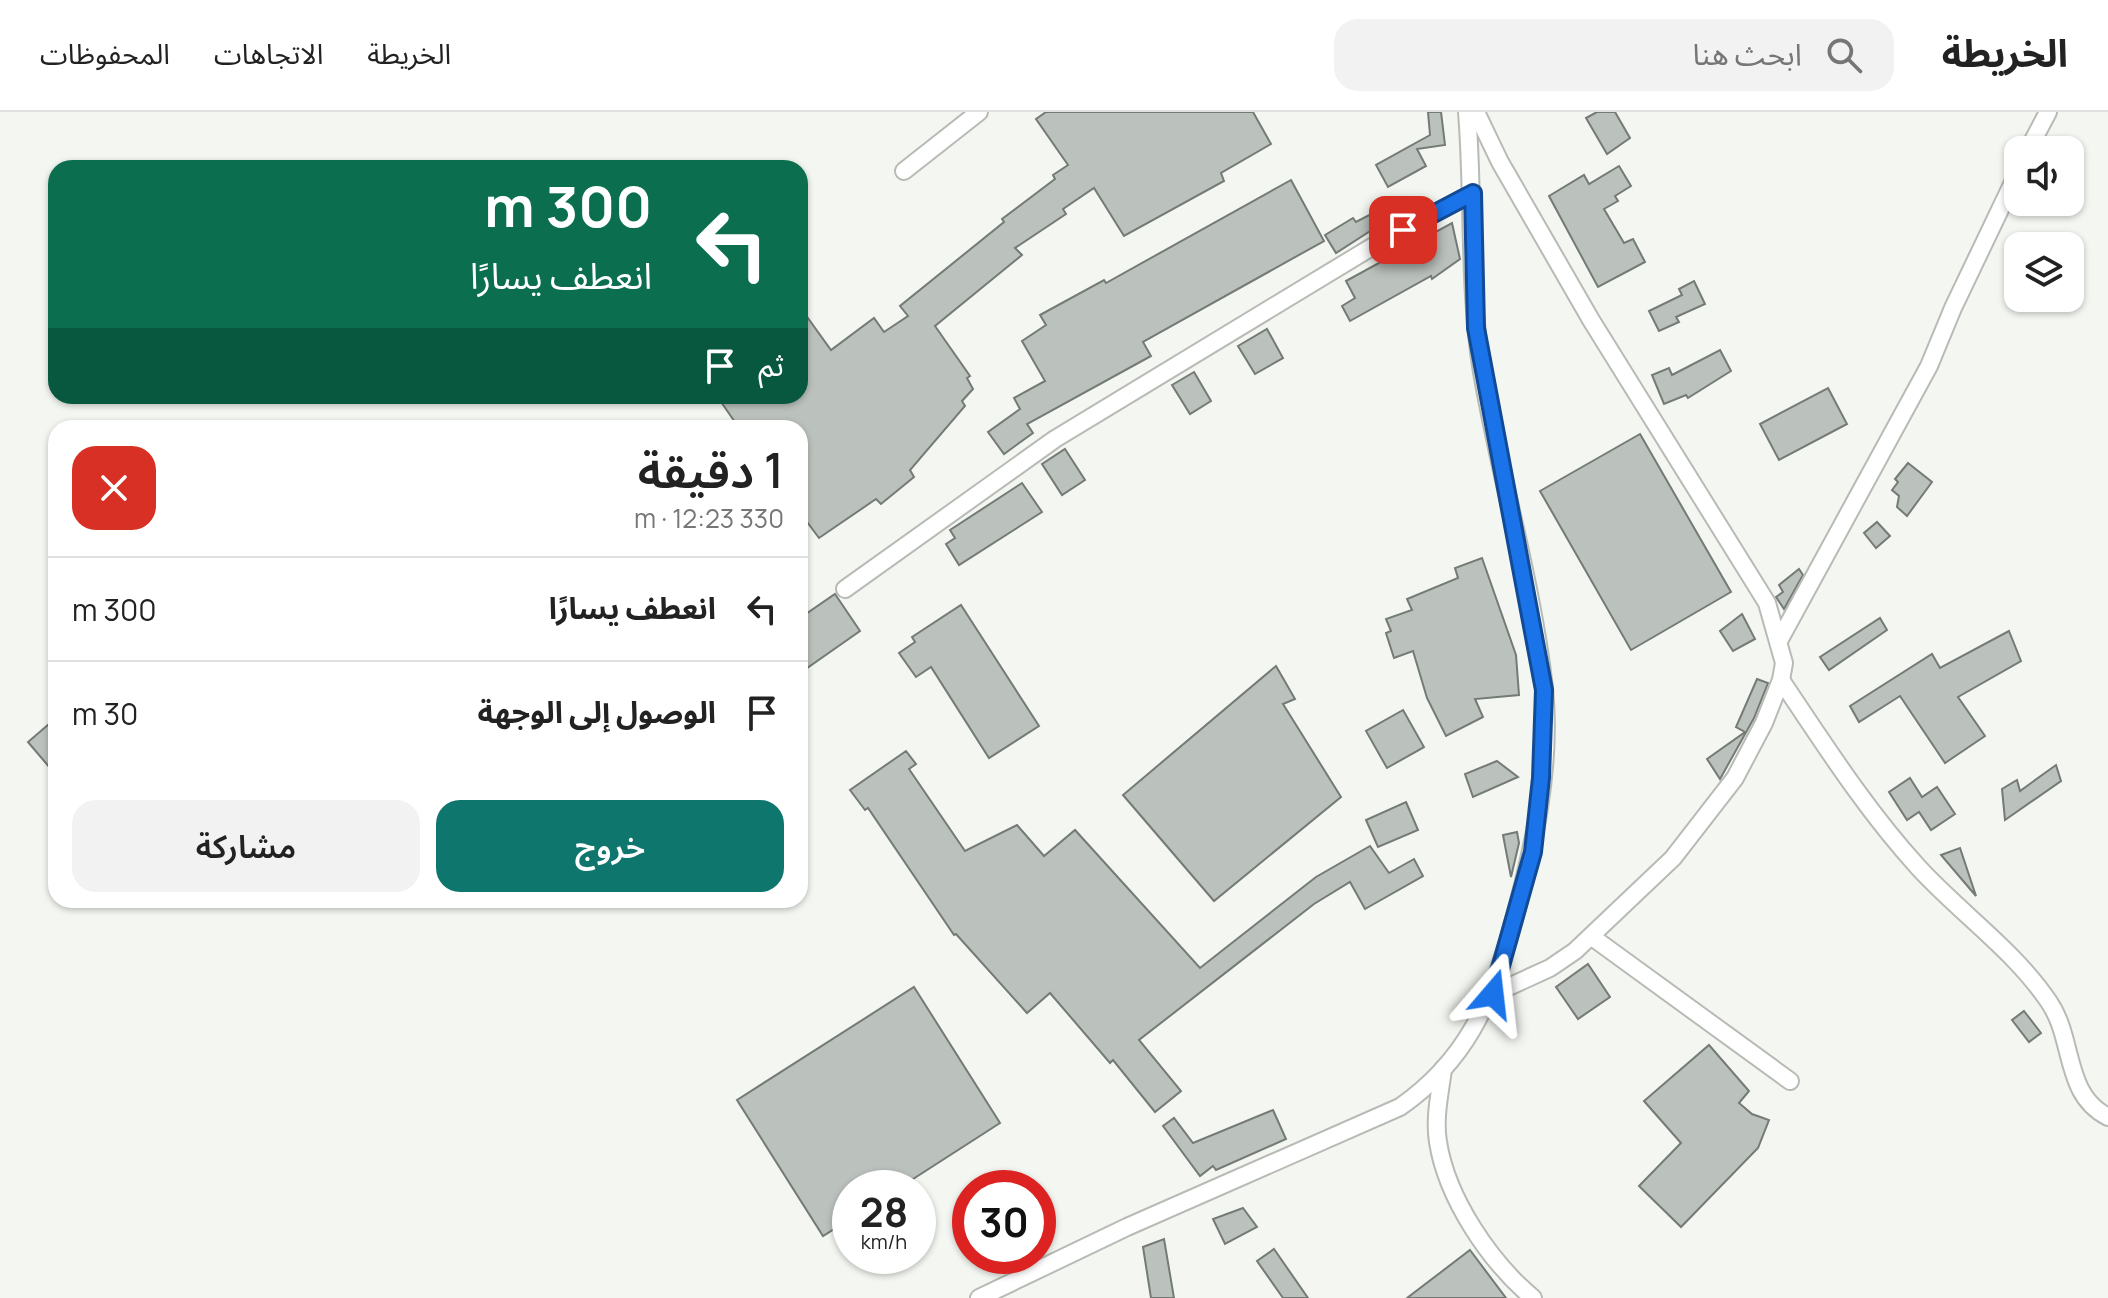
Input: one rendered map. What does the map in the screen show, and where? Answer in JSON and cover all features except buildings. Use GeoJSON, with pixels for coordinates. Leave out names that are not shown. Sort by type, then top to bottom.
{"type":"FeatureCollection","features":[{"type":"Feature","properties":{"kind":"street"},"geometry":{"type":"LineString","coordinates":[[904,171],[979,112]]}},
{"type":"Feature","properties":{"kind":"street"},"geometry":{"type":"LineString","coordinates":[[979,1298],[1127,1227],[1400,1107],[1423,1091],[1443,1069],[1475,1028],[1493,994],[1533,852],[1541,778],[1544,690],[1476,328],[1473,193],[1467,112]]}},
{"type":"Feature","properties":{"kind":"street"},"geometry":{"type":"LineString","coordinates":[[1476,112],[1500,162],[1591,320],[1767,603],[1780,639],[1784,663],[1781,680],[1764,723],[1724,792],[1673,858],[1592,937],[1550,968],[1493,994]]}},
{"type":"Feature","properties":{"kind":"street"},"geometry":{"type":"LineString","coordinates":[[2035,136],[2048,112]]}},
{"type":"Feature","properties":{"kind":"street"},"geometry":{"type":"LineString","coordinates":[[845,589],[1055,439],[1380,242],[1473,193]]}},
{"type":"Feature","properties":{"kind":"street"},"geometry":{"type":"LineString","coordinates":[[1780,639],[1929,366],[2004,201]]}},
{"type":"Feature","properties":{"kind":"street"},"geometry":{"type":"LineString","coordinates":[[1781,680],[1856,789],[1918,867],[2012,957],[2050,1003],[2067,1037],[2078,1089],[2108,1117]]}},
{"type":"Feature","properties":{"kind":"street"},"geometry":{"type":"LineString","coordinates":[[1592,937],[1790,1081]]}},
{"type":"Feature","properties":{"kind":"street"},"geometry":{"type":"LineString","coordinates":[[1443,1069],[1437,1122],[1438,1143],[1455,1196],[1494,1255],[1533,1298]]}},
{"type":"Feature","properties":{"kind":"route"},"geometry":{"type":"LineString","coordinates":[[1403,230],[1473,193],[1476,328],[1544,690],[1541,778],[1533,852],[1493,994]]}}]}
